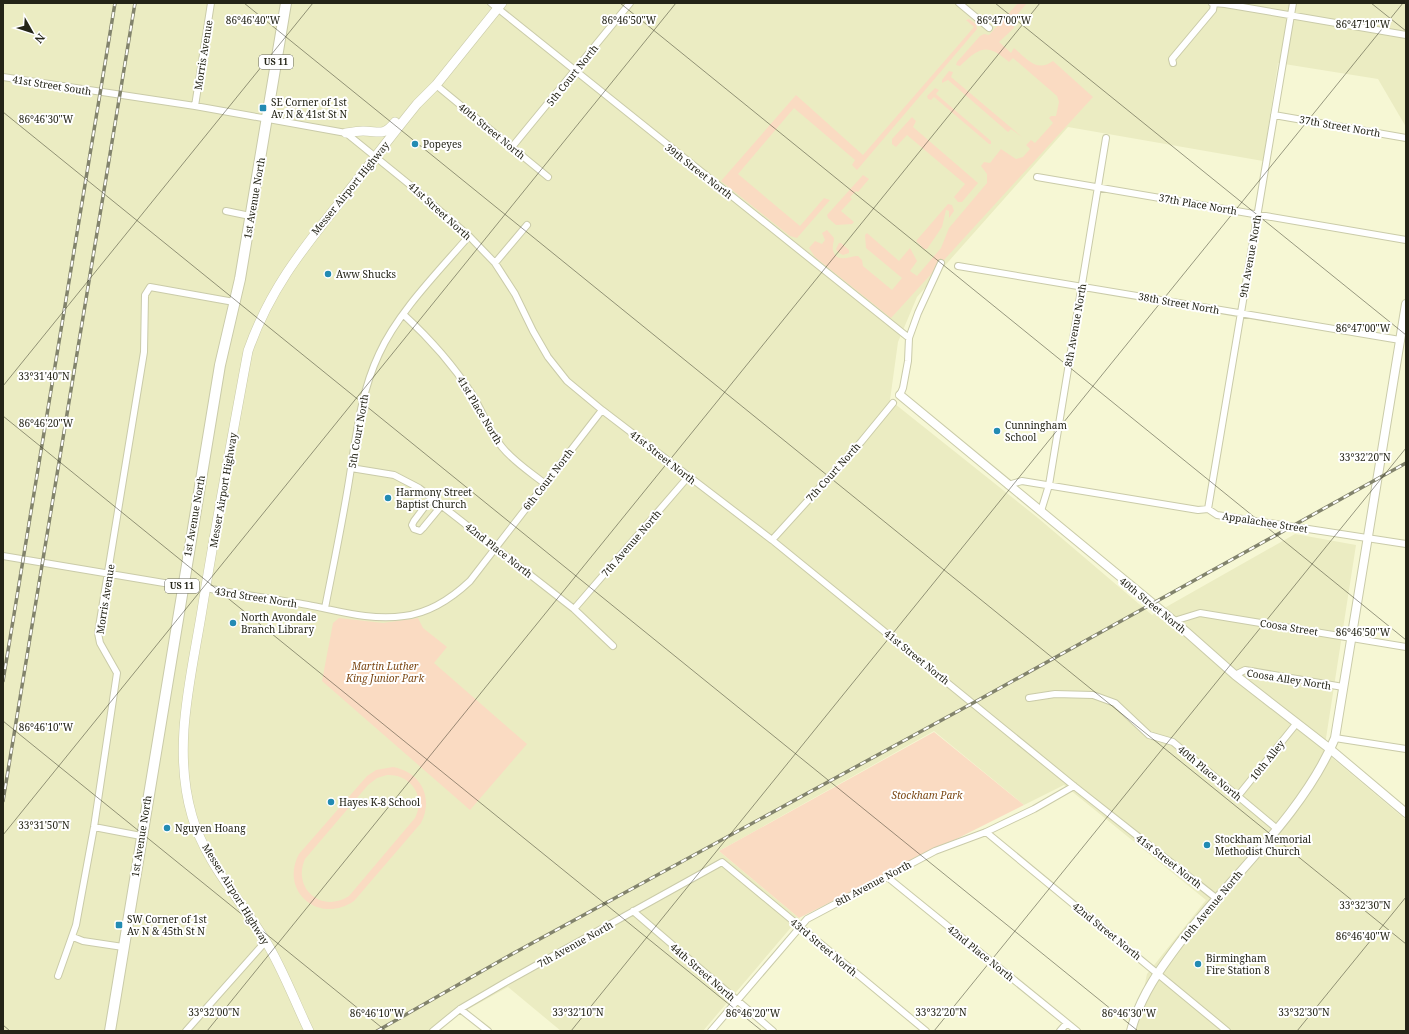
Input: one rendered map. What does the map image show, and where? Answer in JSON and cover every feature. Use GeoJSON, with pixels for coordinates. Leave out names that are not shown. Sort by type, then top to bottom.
{"type":"FeatureCollection","features":[{"type":"Feature","properties":{"kind":"main road","name":"1st Avenue North"},"geometry":{"type":"LineString","coordinates":[[110,1031],[182,586],[220,365],[240,279],[286,3]]}},
{"type":"Feature","properties":{"kind":"main road","name":"Messer Airport Highway"},"geometry":{"type":"LineString","coordinates":[[308,1031],[266,941],[199,836],[192,817],[186,790],[182,756],[183,727],[205,588],[248,351],[257,324],[282,277],[305,244],[375,156],[436,84],[497,5]]}},
{"type":"Feature","properties":{"kind":"main road"},"geometry":{"type":"LineString","coordinates":[[346,133],[364,131],[380,133],[389,130],[407,108],[418,104]]}},
{"type":"Feature","properties":{"kind":"street","name":"Morris Avenue"},"geometry":{"type":"LineString","coordinates":[[195,106],[211,3]]}},
{"type":"Feature","properties":{"kind":"street","name":"5th Court North"},"geometry":{"type":"LineString","coordinates":[[512,147],[630,3]]}},
{"type":"Feature","properties":{"kind":"street"},"geometry":{"type":"LineString","coordinates":[[959,3],[990,28]]}},
{"type":"Feature","properties":{"kind":"street","name":"9th Avenue North"},"geometry":{"type":"LineString","coordinates":[[1208,509],[1293,3]]}},
{"type":"Feature","properties":{"kind":"street"},"geometry":{"type":"LineString","coordinates":[[1173,63],[1172,59],[1213,10],[1213,4],[1225,4],[1406,35]]}},
{"type":"Feature","properties":{"kind":"street","name":"39th Street North"},"geometry":{"type":"LineString","coordinates":[[497,5],[575,72],[908,338]]}},
{"type":"Feature","properties":{"kind":"street","name":"41st Street South"},"geometry":{"type":"LineString","coordinates":[[3,77],[100,92]]}},
{"type":"Feature","properties":{"kind":"street","name":"40th Street North"},"geometry":{"type":"LineString","coordinates":[[436,84],[548,177]]}},
{"type":"Feature","properties":{"kind":"street","name":"41st Street North"},"geometry":{"type":"LineString","coordinates":[[100,92],[195,106],[346,133],[469,236],[495,263],[515,294],[533,331],[548,357],[567,381],[602,410],[772,540],[1074,786],[1216,898]]}},
{"type":"Feature","properties":{"kind":"street","name":"37th Street North"},"geometry":{"type":"LineString","coordinates":[[1274,115],[1406,138]]}},
{"type":"Feature","properties":{"kind":"street","name":"8th Avenue North"},"geometry":{"type":"LineString","coordinates":[[1040,511],[1049,485],[1106,138]]}},
{"type":"Feature","properties":{"kind":"street","name":"37th Place North"},"geometry":{"type":"LineString","coordinates":[[1037,177],[1406,240]]}},
{"type":"Feature","properties":{"kind":"street"},"geometry":{"type":"LineString","coordinates":[[226,211],[250,216]]}},
{"type":"Feature","properties":{"kind":"street"},"geometry":{"type":"LineString","coordinates":[[495,263],[527,225]]}},
{"type":"Feature","properties":{"kind":"street","name":"5th Court North"},"geometry":{"type":"LineString","coordinates":[[325,608],[351,468],[358,421],[366,384],[379,353],[390,334],[469,236]]}},
{"type":"Feature","properties":{"kind":"street"},"geometry":{"type":"LineString","coordinates":[[900,395],[903,388],[908,361],[908,338],[940,263]]}},
{"type":"Feature","properties":{"kind":"street","name":"38th Street North"},"geometry":{"type":"LineString","coordinates":[[958,266],[1400,340]]}},
{"type":"Feature","properties":{"kind":"street","name":"Morris Avenue"},"geometry":{"type":"LineString","coordinates":[[58,976],[73,937],[94,827],[117,673],[100,643],[98,633],[144,352],[145,295],[150,287],[234,302]]}},
{"type":"Feature","properties":{"kind":"street","name":"10th Avenue North"},"geometry":{"type":"LineString","coordinates":[[1131,1031],[1136,1015],[1157,973],[1216,898],[1249,863],[1276,828],[1313,779],[1335,738],[1406,304]]}},
{"type":"Feature","properties":{"kind":"street","name":"41st Place North"},"geometry":{"type":"LineString","coordinates":[[404,315],[423,333],[462,379],[474,397],[488,428],[503,448],[515,460],[544,483]]}},
{"type":"Feature","properties":{"kind":"street","name":"40th Street North"},"geometry":{"type":"LineString","coordinates":[[900,395],[1174,621],[1235,675],[1330,749],[1406,813]]}},
{"type":"Feature","properties":{"kind":"street","name":"7th Court North"},"geometry":{"type":"LineString","coordinates":[[772,540],[861,442],[893,403]]}},
{"type":"Feature","properties":{"kind":"street","name":"6th Court North"},"geometry":{"type":"LineString","coordinates":[[496,548],[544,483],[602,410]]}},
{"type":"Feature","properties":{"kind":"street","name":"42nd Place North"},"geometry":{"type":"LineString","coordinates":[[351,468],[394,475],[413,484],[432,497],[574,609],[613,646]]}},
{"type":"Feature","properties":{"kind":"street","name":"7th Avenue North"},"geometry":{"type":"LineString","coordinates":[[574,609],[688,476]]}},
{"type":"Feature","properties":{"kind":"street","name":"Appalachee Street"},"geometry":{"type":"LineString","coordinates":[[1008,485],[1022,481],[1049,485],[1198,510],[1208,509],[1224,516],[1406,544]]}},
{"type":"Feature","properties":{"kind":"street"},"geometry":{"type":"LineString","coordinates":[[432,497],[414,521],[412,525],[414,529],[420,531],[442,505]]}},
{"type":"Feature","properties":{"kind":"street","name":"43rd Street North"},"geometry":{"type":"LineString","coordinates":[[205,588],[325,608],[366,617],[404,616],[436,606],[456,594],[470,581],[496,548]]}},
{"type":"Feature","properties":{"kind":"street"},"geometry":{"type":"LineString","coordinates":[[3,556],[182,586]]}},
{"type":"Feature","properties":{"kind":"street","name":"Coosa Street"},"geometry":{"type":"LineString","coordinates":[[1174,621],[1200,613],[1406,647]]}},
{"type":"Feature","properties":{"kind":"street","name":"Coosa Alley North"},"geometry":{"type":"LineString","coordinates":[[1235,675],[1245,670],[1343,687]]}},
{"type":"Feature","properties":{"kind":"street","name":"40th Place North"},"geometry":{"type":"LineString","coordinates":[[1029,698],[1055,694],[1093,695],[1115,703],[1149,734],[1173,742],[1276,828]]}},
{"type":"Feature","properties":{"kind":"street","name":"10th Alley"},"geometry":{"type":"LineString","coordinates":[[1238,796],[1296,724]]}},
{"type":"Feature","properties":{"kind":"street"},"geometry":{"type":"LineString","coordinates":[[1335,738],[1406,749]]}},
{"type":"Feature","properties":{"kind":"street","name":"8th Avenue North"},"geometry":{"type":"LineString","coordinates":[[711,1031],[799,926],[807,919],[935,851],[986,832],[1034,809],[1074,786]]}},
{"type":"Feature","properties":{"kind":"street"},"geometry":{"type":"LineString","coordinates":[[94,827],[141,836]]}},
{"type":"Feature","properties":{"kind":"street","name":"42nd Street North"},"geometry":{"type":"LineString","coordinates":[[986,832],[1227,1031]]}},
{"type":"Feature","properties":{"kind":"street","name":"43rd Street North"},"geometry":{"type":"LineString","coordinates":[[722,862],[926,1031]]}},
{"type":"Feature","properties":{"kind":"street","name":"7th Avenue North"},"geometry":{"type":"LineString","coordinates":[[433,1031],[460,1009],[722,862]]}},
{"type":"Feature","properties":{"kind":"street","name":"42nd Place North"},"geometry":{"type":"LineString","coordinates":[[886,876],[1077,1031]]}},
{"type":"Feature","properties":{"kind":"street","name":"44th Street North"},"geometry":{"type":"LineString","coordinates":[[633,911],[736,1001],[773,1031]]}},
{"type":"Feature","properties":{"kind":"street"},"geometry":{"type":"LineString","coordinates":[[73,937],[83,941],[123,948]]}},
{"type":"Feature","properties":{"kind":"street"},"geometry":{"type":"LineString","coordinates":[[186,1031],[266,941]]}},
{"type":"Feature","properties":{"kind":"street"},"geometry":{"type":"LineString","coordinates":[[460,1009],[488,1031]]}},
{"type":"Feature","properties":{"kind":"street"},"geometry":{"type":"LineString","coordinates":[[1060,1031],[1067,1023]]}},
{"type":"Feature","properties":{"kind":"shaded area"},"geometry":{"type":"Polygon","coordinates":[[[3,3],[1406,3],[1406,127],[1378,79],[1278,63],[1263,161],[1068,127],[917,297],[898,342],[890,400],[1038,518],[1152,615],[1295,534],[1356,545],[1324,751],[1406,820],[1406,1031],[1135,1031],[1147,974],[1206,900],[1064,785],[1024,805],[934,731],[719,851],[799,918],[703,1031],[561,1031],[508,987],[429,1031],[3,1031],[3,3]]]}},
{"type":"Feature","properties":{"kind":"green space"},"geometry":{"type":"Polygon","coordinates":[[[1018,3],[1027,3],[1011,22],[1014,28],[999,42],[1011,53],[1014,48],[1032,63],[1037,65],[1042,66],[1053,61],[1093,97],[891,318],[815,257],[809,248],[815,241],[822,244],[825,240],[822,233],[827,230],[834,238],[833,248],[837,257],[843,258],[858,256],[862,260],[863,266],[892,290],[902,278],[866,248],[865,235],[867,233],[899,261],[910,248],[917,261],[910,271],[917,276],[941,248],[949,228],[987,183],[987,174],[981,166],[984,162],[990,163],[1001,149],[1016,159],[1023,157],[1030,149],[1026,145],[1031,140],[1035,143],[1053,123],[1049,118],[1051,116],[1056,116],[1059,102],[1057,96],[1013,58],[1009,62],[995,52],[984,50],[978,51],[960,66],[956,65],[980,36],[984,34],[989,35],[1018,3]]]}},
{"type":"Feature","properties":{"kind":"green space"},"geometry":{"type":"Polygon","coordinates":[[[969,19],[976,24],[977,29],[857,170],[852,165],[855,160],[794,108],[738,174],[800,226],[824,198],[830,200],[797,238],[790,236],[721,181],[796,95],[863,155],[974,27],[966,20],[969,19]]]}},
{"type":"Feature","properties":{"kind":"green space"},"geometry":{"type":"Polygon","coordinates":[[[949,71],[953,72],[951,77],[1022,137],[1011,129],[1008,132],[948,80],[942,83],[942,80],[949,71]]]}},
{"type":"Feature","properties":{"kind":"green space"},"geometry":{"type":"Polygon","coordinates":[[[935,88],[939,90],[936,94],[991,141],[991,144],[989,144],[934,97],[931,100],[928,99],[927,96],[935,88]]]}},
{"type":"Feature","properties":{"kind":"green space"},"geometry":{"type":"Polygon","coordinates":[[[912,117],[916,121],[913,127],[978,183],[962,202],[958,202],[954,197],[965,184],[907,135],[896,147],[892,144],[892,139],[912,117]]]}},
{"type":"Feature","properties":{"kind":"green space"},"geometry":{"type":"Polygon","coordinates":[[[863,175],[869,179],[858,192],[856,191],[850,197],[852,199],[841,211],[854,222],[852,224],[836,225],[828,218],[827,215],[863,175]]]}},
{"type":"Feature","properties":{"kind":"green space"},"geometry":{"type":"Polygon","coordinates":[[[948,204],[952,205],[954,211],[949,218],[949,211],[946,210],[942,227],[927,249],[924,249],[916,241],[948,204]]]}},
{"type":"Feature","properties":{"kind":"green space"},"geometry":{"type":"Polygon","coordinates":[[[839,243],[849,250],[849,253],[843,255],[839,253],[836,249],[839,243]]]}},
{"type":"Feature","properties":{"kind":"green space","name":"Martin Luther King Junior Park"},"geometry":{"type":"Polygon","coordinates":[[[339,618],[383,623],[418,618],[423,628],[447,647],[434,663],[527,744],[470,810],[322,681],[333,623],[339,618]]]}},
{"type":"Feature","properties":{"kind":"green space","name":"Stockham Park"},"geometry":{"type":"Polygon","coordinates":[[[934,732],[1024,805],[799,918],[719,851],[934,732]]]}},
{"type":"Feature","properties":{"kind":"green space"},"geometry":{"type":"Polygon","coordinates":[[[393,767],[411,774],[418,780],[425,796],[425,814],[421,823],[354,901],[341,907],[328,909],[316,906],[306,900],[298,891],[294,880],[294,868],[299,854],[367,776],[376,770],[393,767]],[[387,775],[377,778],[368,785],[305,859],[302,870],[302,880],[306,888],[319,900],[328,902],[339,901],[349,896],[415,818],[419,802],[417,794],[409,782],[396,776],[387,775]]]}},
{"type":"Feature","properties":{"kind":"railway"},"geometry":{"type":"LineString","coordinates":[[3,681],[115,3]]}},
{"type":"Feature","properties":{"kind":"railway"},"geometry":{"type":"LineString","coordinates":[[3,801],[135,3]]}},
{"type":"Feature","properties":{"kind":"railway"},"geometry":{"type":"LineString","coordinates":[[377,1031],[505,958],[973,703],[1406,463]]}},
{"type":"Feature","properties":{"kind":"place","name":"SE Corner of 1st Av N & 41st St N"},"geometry":{"type":"Point","coordinates":[263,108]}},
{"type":"Feature","properties":{"kind":"place","name":"Popeyes"},"geometry":{"type":"Point","coordinates":[415,144]}},
{"type":"Feature","properties":{"kind":"place","name":"Aww Shucks"},"geometry":{"type":"Point","coordinates":[328,274]}},
{"type":"Feature","properties":{"kind":"place","name":"Cunningham School"},"geometry":{"type":"Point","coordinates":[997,431]}},
{"type":"Feature","properties":{"kind":"place","name":"Harmony Street Baptist Church"},"geometry":{"type":"Point","coordinates":[388,498]}},
{"type":"Feature","properties":{"kind":"place","name":"North Avondale Branch Library"},"geometry":{"type":"Point","coordinates":[233,623]}},
{"type":"Feature","properties":{"kind":"place","name":"Hayes K-8 School"},"geometry":{"type":"Point","coordinates":[331,802]}},
{"type":"Feature","properties":{"kind":"place","name":"Nguyen Hoang"},"geometry":{"type":"Point","coordinates":[167,828]}},
{"type":"Feature","properties":{"kind":"place","name":"Stockham Memorial Methodist Church"},"geometry":{"type":"Point","coordinates":[1207,845]}},
{"type":"Feature","properties":{"kind":"place","name":"SW Corner of 1st Av N & 45th St N"},"geometry":{"type":"Point","coordinates":[119,925]}},
{"type":"Feature","properties":{"kind":"place","name":"Birmingham Fire Station 8"},"geometry":{"type":"Point","coordinates":[1198,964]}}]}
